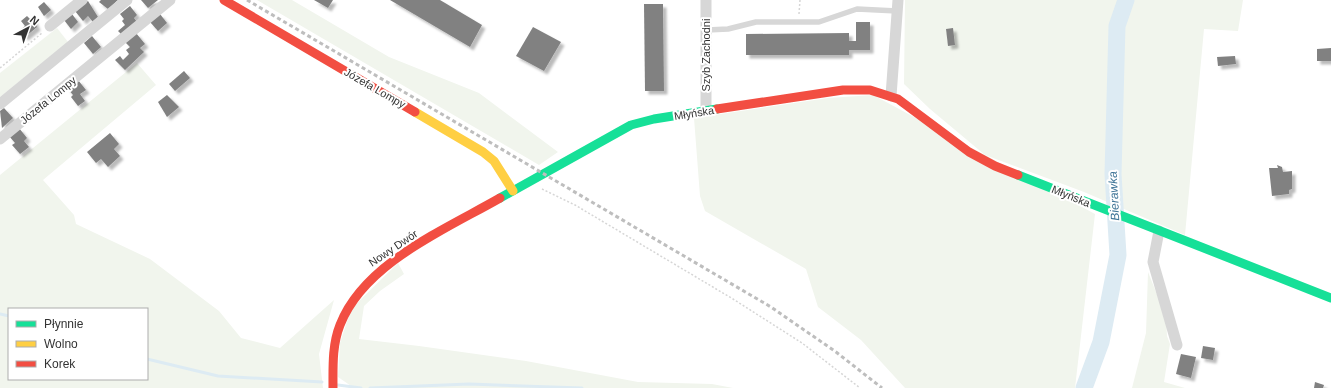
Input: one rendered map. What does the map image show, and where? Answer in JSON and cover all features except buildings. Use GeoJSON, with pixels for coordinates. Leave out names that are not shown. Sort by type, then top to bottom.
{"type":"FeatureCollection","features":[{"type":"Feature","properties":{"kind":"street"},"geometry":{"type":"LineString","coordinates":[[50,26],[82,0]]}},
{"type":"Feature","properties":{"kind":"street"},"geometry":{"type":"LineString","coordinates":[[0,104],[127,0]]}},
{"type":"Feature","properties":{"kind":"street","name":"Józefa Lompy"},"geometry":{"type":"LineString","coordinates":[[0,139],[170,0]]}},
{"type":"Feature","properties":{"kind":"street","name":"Józefa Lompy"},"geometry":{"type":"LineString","coordinates":[[224,0],[483,152],[494,161],[513,191]]}},
{"type":"Feature","properties":{"kind":"street","name":"Szyb Zachodni"},"geometry":{"type":"LineString","coordinates":[[706,0],[706,111]]}},
{"type":"Feature","properties":{"kind":"street"},"geometry":{"type":"LineString","coordinates":[[891,96],[898,5]]}},
{"type":"Feature","properties":{"kind":"street","name":"Młyńska"},"geometry":{"type":"LineString","coordinates":[[513,191],[616,132],[631,125],[650,120],[837,90],[870,90],[891,96],[914,109],[980,158],[1095,206],[1331,298]]}},
{"type":"Feature","properties":{"kind":"street","name":"Nowy Dwór"},"geometry":{"type":"LineString","coordinates":[[333,388],[332,357],[337,330],[347,307],[365,283],[384,266],[407,251],[513,191]]}},
{"type":"Feature","properties":{"kind":"street"},"geometry":{"type":"LineString","coordinates":[[1159,231],[1153,262],[1177,345]]}},
{"type":"Feature","properties":{"kind":"lane"},"geometry":{"type":"LineString","coordinates":[[707,30],[728,29],[756,22],[824,21],[857,9],[898,5]]}},
{"type":"Feature","properties":{"kind":"path"},"geometry":{"type":"LineString","coordinates":[[799,22],[800,0]]}},
{"type":"Feature","properties":{"kind":"path"},"geometry":{"type":"LineString","coordinates":[[0,68],[50,26]]}},
{"type":"Feature","properties":{"kind":"path"},"geometry":{"type":"LineString","coordinates":[[530,182],[575,205],[733,299],[802,343],[860,388]]}},
{"type":"Feature","properties":{"kind":"shaded area"},"geometry":{"type":"Polygon","coordinates":[[[257,0],[292,0],[389,57],[479,93],[558,152],[539,165],[257,0]]]}},
{"type":"Feature","properties":{"kind":"shaded area"},"geometry":{"type":"Polygon","coordinates":[[[905,0],[1243,0],[1238,31],[1204,29],[1185,235],[1084,192],[985,155],[930,109],[904,84],[905,0]]]}},
{"type":"Feature","properties":{"kind":"shaded area"},"geometry":{"type":"Polygon","coordinates":[[[57,28],[68,42],[0,97],[0,73],[57,28]]]}},
{"type":"Feature","properties":{"kind":"shaded area"},"geometry":{"type":"Polygon","coordinates":[[[137,63],[156,85],[43,180],[74,215],[76,224],[150,259],[219,311],[241,338],[280,348],[334,300],[319,354],[323,388],[0,388],[0,175],[137,63]]]}},
{"type":"Feature","properties":{"kind":"shaded area"},"geometry":{"type":"Polygon","coordinates":[[[873,95],[1095,214],[1075,388],[905,388],[861,340],[818,307],[806,269],[705,211],[700,196],[694,118],[828,98],[873,95]]]}},
{"type":"Feature","properties":{"kind":"shaded area"},"geometry":{"type":"Polygon","coordinates":[[[398,263],[404,274],[380,291],[364,306],[359,339],[526,361],[638,382],[712,384],[733,388],[354,388],[338,377],[340,343],[351,309],[398,263]]]}},
{"type":"Feature","properties":{"kind":"shaded area"},"geometry":{"type":"Polygon","coordinates":[[[1148,272],[1166,317],[1167,336],[1170,344],[1164,382],[1185,388],[1132,388],[1146,333],[1148,272]]]}},
{"type":"Feature","properties":{"kind":"waterway","name":"Bierawka"},"geometry":{"type":"LineString","coordinates":[[1084,388],[1101,342],[1118,255],[1113,174],[1117,26],[1126,0]]}},
{"type":"Feature","properties":{"kind":"waterway"},"geometry":{"type":"LineString","coordinates":[[0,314],[8,316]]}},
{"type":"Feature","properties":{"kind":"waterway"},"geometry":{"type":"LineString","coordinates":[[148,359],[218,376],[322,382]]}},
{"type":"Feature","properties":{"kind":"waterway"},"geometry":{"type":"LineString","coordinates":[[370,388],[469,384],[582,388]]}},
{"type":"Feature","properties":{"kind":"waterway"},"geometry":{"type":"LineString","coordinates":[[338,385],[361,388]]}},
{"type":"Feature","properties":{"kind":"railway"},"geometry":{"type":"LineString","coordinates":[[247,0],[771,307],[836,352],[882,388]]}},
{"type":"Feature","properties":{"kind":"traffic: fast"},"geometry":{"type":"LineString","coordinates":[[500,198],[631,125],[654,119],[717,109]]}},
{"type":"Feature","properties":{"kind":"traffic: fast"},"geometry":{"type":"LineString","coordinates":[[1018,175],[1331,298]]}},
{"type":"Feature","properties":{"kind":"traffic: slow"},"geometry":{"type":"LineString","coordinates":[[415,112],[483,152],[494,161],[513,191]]}},
{"type":"Feature","properties":{"kind":"traffic: jam"},"geometry":{"type":"LineString","coordinates":[[224,0],[415,112]]}},
{"type":"Feature","properties":{"kind":"traffic: jam"},"geometry":{"type":"LineString","coordinates":[[717,109],[843,90],[870,90],[898,99],[969,152],[995,166],[1018,175]]}},
{"type":"Feature","properties":{"kind":"traffic: jam"},"geometry":{"type":"LineString","coordinates":[[333,388],[334,356],[337,333],[352,303],[368,283],[387,266],[432,235],[500,198]]}}]}
